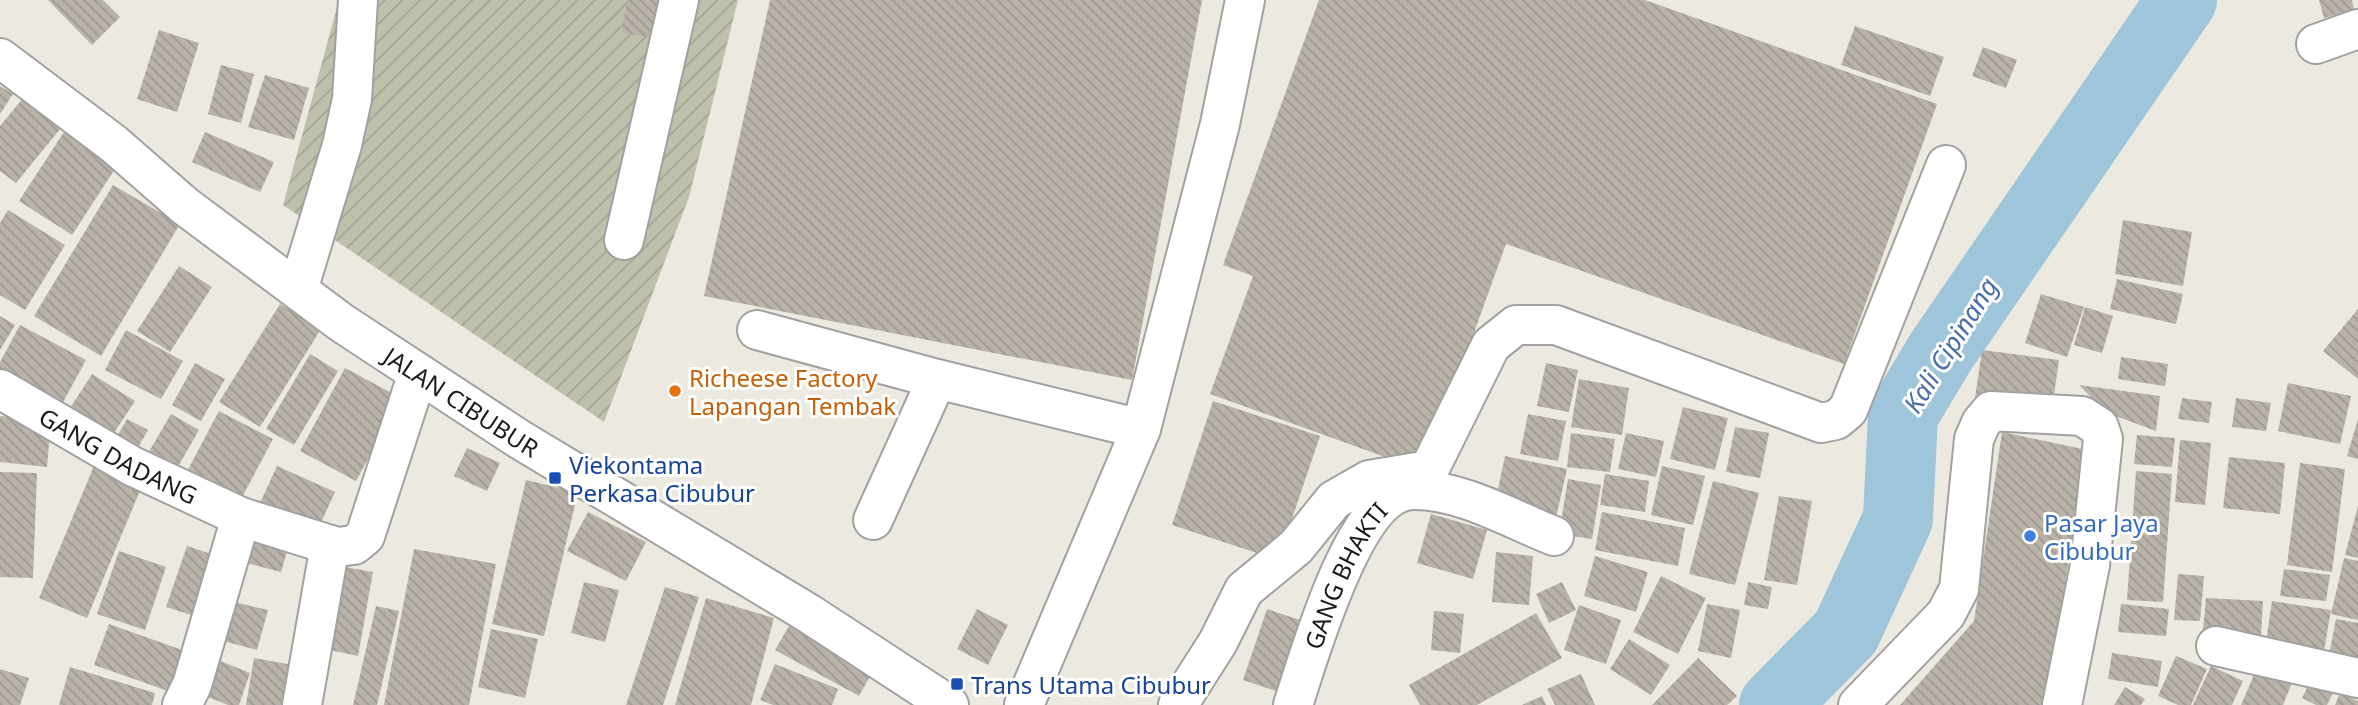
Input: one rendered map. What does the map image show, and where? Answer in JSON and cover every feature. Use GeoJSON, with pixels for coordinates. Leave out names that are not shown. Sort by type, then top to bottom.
{"type":"FeatureCollection","features":[{"type":"Feature","properties":{"kind":"street"},"geometry":{"type":"LineString","coordinates":[[298,290],[342,145],[352,99],[358,0]]}},
{"type":"Feature","properties":{"kind":"street"},"geometry":{"type":"LineString","coordinates":[[624,240],[679,0]]}},
{"type":"Feature","properties":{"kind":"street"},"geometry":{"type":"LineString","coordinates":[[1024,705],[1141,429],[1220,124],[1245,0]]}},
{"type":"Feature","properties":{"kind":"street"},"geometry":{"type":"LineString","coordinates":[[2316,44],[2358,29]]}},
{"type":"Feature","properties":{"kind":"street","name":"JALAN CIBUBUR"},"geometry":{"type":"LineString","coordinates":[[0,58],[114,144],[185,206],[298,290],[418,373],[519,439],[807,613],[949,705]]}},
{"type":"Feature","properties":{"kind":"street"},"geometry":{"type":"LineString","coordinates":[[1178,705],[1217,642],[1244,590],[1296,547],[1334,500],[1369,480],[1429,470],[1491,345],[1516,325],[1556,325],[1821,423],[1836,420],[1848,410],[1947,165]]}},
{"type":"Feature","properties":{"kind":"street"},"geometry":{"type":"LineString","coordinates":[[757,330],[937,379],[1141,429]]}},
{"type":"Feature","properties":{"kind":"street"},"geometry":{"type":"LineString","coordinates":[[302,705],[330,545],[354,545],[365,536],[418,373]]}},
{"type":"Feature","properties":{"kind":"street"},"geometry":{"type":"LineString","coordinates":[[873,520],[937,379]]}},
{"type":"Feature","properties":{"kind":"street","name":"GANG DADANG"},"geometry":{"type":"LineString","coordinates":[[0,389],[132,466],[241,517],[330,545]]}},
{"type":"Feature","properties":{"kind":"street"},"geometry":{"type":"LineString","coordinates":[[1858,705],[1947,614],[1959,589],[1974,439],[1981,423],[1991,411],[2082,416],[2099,427],[2103,439],[2090,565],[2062,705]]}},
{"type":"Feature","properties":{"kind":"street","name":"GANG BHAKTI"},"geometry":{"type":"LineString","coordinates":[[1293,705],[1320,623],[1357,536],[1381,505],[1401,492],[1429,491],[1454,496],[1554,536]]}},
{"type":"Feature","properties":{"kind":"street"},"geometry":{"type":"LineString","coordinates":[[182,705],[192,685],[241,517]]}},
{"type":"Feature","properties":{"kind":"street"},"geometry":{"type":"LineString","coordinates":[[2216,646],[2358,678]]}},
{"type":"Feature","properties":{"kind":"shaded area"},"geometry":{"type":"Polygon","coordinates":[[[339,0],[738,0],[689,197],[604,422],[283,205],[339,0]]]}},
{"type":"Feature","properties":{"kind":"building"},"geometry":{"type":"Polygon","coordinates":[[[48,0],[103,0],[120,17],[92,45],[48,0]]]}},
{"type":"Feature","properties":{"kind":"building"},"geometry":{"type":"Polygon","coordinates":[[[627,0],[666,0],[661,39],[622,33],[627,0]]]}},
{"type":"Feature","properties":{"kind":"building"},"geometry":{"type":"Polygon","coordinates":[[[770,0],[1202,0],[1132,380],[704,296],[770,0]]]}},
{"type":"Feature","properties":{"kind":"building"},"geometry":{"type":"Polygon","coordinates":[[[1319,0],[1645,0],[1937,104],[1844,364],[1506,244],[1424,471],[1210,394],[1253,276],[1223,265],[1319,0]]]}},
{"type":"Feature","properties":{"kind":"building"},"geometry":{"type":"Polygon","coordinates":[[[2319,0],[2352,0],[2354,10],[2324,18],[2319,0]]]}},
{"type":"Feature","properties":{"kind":"building"},"geometry":{"type":"Polygon","coordinates":[[[1855,26],[1944,57],[1930,96],[1841,65],[1855,26]]]}},
{"type":"Feature","properties":{"kind":"building"},"geometry":{"type":"Polygon","coordinates":[[[159,30],[199,43],[177,112],[137,99],[159,30]]]}},
{"type":"Feature","properties":{"kind":"building"},"geometry":{"type":"Polygon","coordinates":[[[1983,47],[2017,60],[2006,88],[1972,76],[1983,47]]]}},
{"type":"Feature","properties":{"kind":"building"},"geometry":{"type":"Polygon","coordinates":[[[221,65],[254,74],[241,123],[208,114],[221,65]]]}},
{"type":"Feature","properties":{"kind":"building"},"geometry":{"type":"Polygon","coordinates":[[[265,75],[309,88],[294,140],[248,127],[265,75]]]}},
{"type":"Feature","properties":{"kind":"building"},"geometry":{"type":"Polygon","coordinates":[[[0,86],[13,94],[0,114],[0,86]]]}},
{"type":"Feature","properties":{"kind":"building"},"geometry":{"type":"Polygon","coordinates":[[[24,97],[61,128],[16,183],[0,171],[0,126],[24,97]]]}},
{"type":"Feature","properties":{"kind":"building"},"geometry":{"type":"Polygon","coordinates":[[[64,132],[117,166],[72,235],[19,201],[64,132]]]}},
{"type":"Feature","properties":{"kind":"building"},"geometry":{"type":"Polygon","coordinates":[[[205,132],[274,162],[260,192],[192,162],[205,132]]]}},
{"type":"Feature","properties":{"kind":"building"},"geometry":{"type":"Polygon","coordinates":[[[113,185],[180,224],[101,356],[34,316],[113,185]]]}},
{"type":"Feature","properties":{"kind":"building"},"geometry":{"type":"Polygon","coordinates":[[[8,210],[65,245],[25,310],[0,295],[0,223],[8,210]]]}},
{"type":"Feature","properties":{"kind":"building"},"geometry":{"type":"Polygon","coordinates":[[[2123,220],[2192,232],[2183,286],[2115,274],[2123,220]]]}},
{"type":"Feature","properties":{"kind":"building"},"geometry":{"type":"Polygon","coordinates":[[[179,266],[212,287],[170,352],[137,331],[179,266]]]}},
{"type":"Feature","properties":{"kind":"building"},"geometry":{"type":"Polygon","coordinates":[[[2117,279],[2183,294],[2176,324],[2110,309],[2117,279]]]}},
{"type":"Feature","properties":{"kind":"building"},"geometry":{"type":"Polygon","coordinates":[[[2041,294],[2084,307],[2067,357],[2025,343],[2041,294]]]}},
{"type":"Feature","properties":{"kind":"building"},"geometry":{"type":"Polygon","coordinates":[[[280,304],[321,329],[260,427],[219,402],[280,304]]]}},
{"type":"Feature","properties":{"kind":"building"},"geometry":{"type":"Polygon","coordinates":[[[2085,307],[2113,316],[2102,353],[2074,345],[2085,307]]]}},
{"type":"Feature","properties":{"kind":"building"},"geometry":{"type":"Polygon","coordinates":[[[2358,309],[2358,379],[2323,351],[2358,309]]]}},
{"type":"Feature","properties":{"kind":"building"},"geometry":{"type":"Polygon","coordinates":[[[0,316],[15,325],[0,350],[0,316]]]}},
{"type":"Feature","properties":{"kind":"building"},"geometry":{"type":"Polygon","coordinates":[[[20,325],[86,360],[61,406],[0,373],[0,362],[20,325]]]}},
{"type":"Feature","properties":{"kind":"building"},"geometry":{"type":"Polygon","coordinates":[[[126,330],[183,361],[161,399],[105,370],[126,330]]]}},
{"type":"Feature","properties":{"kind":"building"},"geometry":{"type":"Polygon","coordinates":[[[1982,350],[2059,360],[2052,408],[1975,398],[1982,350]]]}},
{"type":"Feature","properties":{"kind":"building"},"geometry":{"type":"Polygon","coordinates":[[[310,354],[338,371],[294,445],[266,429],[310,354]]]}},
{"type":"Feature","properties":{"kind":"building"},"geometry":{"type":"Polygon","coordinates":[[[2121,357],[2168,364],[2165,386],[2118,379],[2121,357]]]}},
{"type":"Feature","properties":{"kind":"building"},"geometry":{"type":"Polygon","coordinates":[[[195,363],[225,379],[201,421],[172,405],[195,363]]]}},
{"type":"Feature","properties":{"kind":"building"},"geometry":{"type":"Polygon","coordinates":[[[1546,363],[1578,370],[1569,412],[1537,406],[1546,363]]]}},
{"type":"Feature","properties":{"kind":"building"},"geometry":{"type":"Polygon","coordinates":[[[345,368],[401,398],[356,481],[300,451],[345,368]]]}},
{"type":"Feature","properties":{"kind":"building"},"geometry":{"type":"Polygon","coordinates":[[[92,374],[135,401],[106,445],[63,419],[92,374]]]}},
{"type":"Feature","properties":{"kind":"building"},"geometry":{"type":"Polygon","coordinates":[[[1579,379],[1629,388],[1622,435],[1571,427],[1579,379]]]}},
{"type":"Feature","properties":{"kind":"building"},"geometry":{"type":"Polygon","coordinates":[[[2288,383],[2351,396],[2340,444],[2278,431],[2288,383]]]}},
{"type":"Feature","properties":{"kind":"building"},"geometry":{"type":"Polygon","coordinates":[[[2079,385],[2160,396],[2156,431],[2105,412],[2079,385]]]}},
{"type":"Feature","properties":{"kind":"building"},"geometry":{"type":"Polygon","coordinates":[[[2182,398],[2212,402],[2209,423],[2178,419],[2182,398]]]}},
{"type":"Feature","properties":{"kind":"building"},"geometry":{"type":"Polygon","coordinates":[[[2236,398],[2271,403],[2266,431],[2232,427],[2236,398]]]}},
{"type":"Feature","properties":{"kind":"building"},"geometry":{"type":"Polygon","coordinates":[[[1213,401],[1320,436],[1278,560],[1172,525],[1213,401]]]}},
{"type":"Feature","properties":{"kind":"building"},"geometry":{"type":"Polygon","coordinates":[[[1683,407],[1728,418],[1715,470],[1670,459],[1683,407]]]}},
{"type":"Feature","properties":{"kind":"building"},"geometry":{"type":"Polygon","coordinates":[[[219,411],[273,439],[238,505],[184,477],[219,411]]]}},
{"type":"Feature","properties":{"kind":"building"},"geometry":{"type":"Polygon","coordinates":[[[171,414],[199,430],[172,477],[144,460],[171,414]]]}},
{"type":"Feature","properties":{"kind":"building"},"geometry":{"type":"Polygon","coordinates":[[[1528,414],[1566,421],[1558,461],[1520,454],[1528,414]]]}},
{"type":"Feature","properties":{"kind":"building"},"geometry":{"type":"Polygon","coordinates":[[[0,416],[51,421],[47,467],[0,462],[0,416]]]}},
{"type":"Feature","properties":{"kind":"building"},"geometry":{"type":"Polygon","coordinates":[[[127,419],[148,430],[132,458],[111,447],[127,419]]]}},
{"type":"Feature","properties":{"kind":"building"},"geometry":{"type":"Polygon","coordinates":[[[2358,419],[2358,459],[2347,456],[2358,419]]]}},
{"type":"Feature","properties":{"kind":"building"},"geometry":{"type":"Polygon","coordinates":[[[1735,427],[1769,433],[1760,478],[1726,472],[1735,427]]]}},
{"type":"Feature","properties":{"kind":"building","name":"Pasar Jaya Cibubur"},"geometry":{"type":"Polygon","coordinates":[[[2002,432],[2087,450],[2045,705],[1900,705],[1974,621],[2002,432]]]}},
{"type":"Feature","properties":{"kind":"building"},"geometry":{"type":"Polygon","coordinates":[[[1571,433],[1615,439],[1610,472],[1567,467],[1571,433]]]}},
{"type":"Feature","properties":{"kind":"building"},"geometry":{"type":"Polygon","coordinates":[[[1626,433],[1664,441],[1656,477],[1618,469],[1626,433]]]}},
{"type":"Feature","properties":{"kind":"building"},"geometry":{"type":"Polygon","coordinates":[[[2137,435],[2175,438],[2172,467],[2134,464],[2137,435]]]}},
{"type":"Feature","properties":{"kind":"building"},"geometry":{"type":"Polygon","coordinates":[[[2180,440],[2211,443],[2205,505],[2175,502],[2180,440]]]}},
{"type":"Feature","properties":{"kind":"building"},"geometry":{"type":"Polygon","coordinates":[[[467,448],[500,463],[487,491],[454,476],[467,448]]]}},
{"type":"Feature","properties":{"kind":"building"},"geometry":{"type":"Polygon","coordinates":[[[1505,456],[1567,469],[1555,522],[1494,508],[1505,456]]]}},
{"type":"Feature","properties":{"kind":"building"},"geometry":{"type":"Polygon","coordinates":[[[2229,457],[2285,463],[2280,514],[2223,508],[2229,457]]]}},
{"type":"Feature","properties":{"kind":"building"},"geometry":{"type":"Polygon","coordinates":[[[96,461],[144,481],[87,618],[39,598],[96,461]]]}},
{"type":"Feature","properties":{"kind":"building"},"geometry":{"type":"Polygon","coordinates":[[[2300,463],[2345,469],[2332,572],[2287,565],[2300,463]]]}},
{"type":"Feature","properties":{"kind":"building"},"geometry":{"type":"Polygon","coordinates":[[[277,466],[335,492],[317,531],[259,505],[277,466]]]}},
{"type":"Feature","properties":{"kind":"building"},"geometry":{"type":"Polygon","coordinates":[[[1662,466],[1705,476],[1693,525],[1651,515],[1662,466]]]}},
{"type":"Feature","properties":{"kind":"building"},"geometry":{"type":"Polygon","coordinates":[[[2136,471],[2172,474],[2163,602],[2127,600],[2136,471]]]}},
{"type":"Feature","properties":{"kind":"building"},"geometry":{"type":"Polygon","coordinates":[[[0,472],[37,473],[33,578],[0,577],[0,472]]]}},
{"type":"Feature","properties":{"kind":"building"},"geometry":{"type":"Polygon","coordinates":[[[1605,474],[1649,481],[1645,512],[1600,505],[1605,474]]]}},
{"type":"Feature","properties":{"kind":"building"},"geometry":{"type":"Polygon","coordinates":[[[1568,479],[1601,485],[1592,539],[1559,534],[1568,479]]]}},
{"type":"Feature","properties":{"kind":"building"},"geometry":{"type":"Polygon","coordinates":[[[526,480],[578,492],[544,636],[492,624],[526,480]]]}},
{"type":"Feature","properties":{"kind":"building"},"geometry":{"type":"Polygon","coordinates":[[[1713,481],[1759,493],[1735,585],[1689,574],[1713,481]]]}},
{"type":"Feature","properties":{"kind":"building"},"geometry":{"type":"Polygon","coordinates":[[[1779,496],[1812,501],[1797,585],[1764,580],[1779,496]]]}},
{"type":"Feature","properties":{"kind":"building"},"geometry":{"type":"Polygon","coordinates":[[[2358,506],[2358,558],[2345,555],[2358,506]]]}},
{"type":"Feature","properties":{"kind":"building"},"geometry":{"type":"Polygon","coordinates":[[[588,512],[646,542],[626,581],[567,551],[588,512]]]}},
{"type":"Feature","properties":{"kind":"building"},"geometry":{"type":"Polygon","coordinates":[[[1602,512],[1685,528],[1678,566],[1595,550],[1602,512]]]}},
{"type":"Feature","properties":{"kind":"building"},"geometry":{"type":"Polygon","coordinates":[[[1431,514],[1487,530],[1473,579],[1417,563],[1431,514]]]}},
{"type":"Feature","properties":{"kind":"building"},"geometry":{"type":"Polygon","coordinates":[[[248,527],[291,538],[281,572],[238,561],[248,527]]]}},
{"type":"Feature","properties":{"kind":"building"},"geometry":{"type":"Polygon","coordinates":[[[187,546],[223,558],[203,619],[166,607],[187,546]]]}},
{"type":"Feature","properties":{"kind":"building"},"geometry":{"type":"Polygon","coordinates":[[[414,549],[496,564],[469,705],[384,705],[414,549]]]}},
{"type":"Feature","properties":{"kind":"building"},"geometry":{"type":"Polygon","coordinates":[[[119,551],[166,567],[145,630],[97,614],[119,551]]]}},
{"type":"Feature","properties":{"kind":"building"},"geometry":{"type":"Polygon","coordinates":[[[1496,552],[1533,556],[1529,605],[1492,602],[1496,552]]]}},
{"type":"Feature","properties":{"kind":"building"},"geometry":{"type":"Polygon","coordinates":[[[1595,556],[1648,572],[1636,612],[1584,596],[1595,556]]]}},
{"type":"Feature","properties":{"kind":"building"},"geometry":{"type":"Polygon","coordinates":[[[2344,558],[2358,561],[2358,620],[2331,614],[2344,558]]]}},
{"type":"Feature","properties":{"kind":"building"},"geometry":{"type":"Polygon","coordinates":[[[339,566],[373,572],[358,656],[325,649],[339,566]]]}},
{"type":"Feature","properties":{"kind":"building"},"geometry":{"type":"Polygon","coordinates":[[[2284,569],[2330,575],[2326,601],[2280,596],[2284,569]]]}},
{"type":"Feature","properties":{"kind":"building"},"geometry":{"type":"Polygon","coordinates":[[[2178,574],[2204,576],[2200,621],[2174,620],[2178,574]]]}},
{"type":"Feature","properties":{"kind":"building"},"geometry":{"type":"Polygon","coordinates":[[[1661,576],[1706,598],[1678,654],[1633,632],[1661,576]]]}},
{"type":"Feature","properties":{"kind":"building"},"geometry":{"type":"Polygon","coordinates":[[[584,582],[619,590],[605,642],[571,633],[584,582]]]}},
{"type":"Feature","properties":{"kind":"building"},"geometry":{"type":"Polygon","coordinates":[[[1562,582],[1576,610],[1549,623],[1536,594],[1562,582]]]}},
{"type":"Feature","properties":{"kind":"building"},"geometry":{"type":"Polygon","coordinates":[[[1748,582],[1772,587],[1768,609],[1744,605],[1748,582]]]}},
{"type":"Feature","properties":{"kind":"building"},"geometry":{"type":"Polygon","coordinates":[[[665,587],[699,597],[663,705],[626,705],[665,587]]]}},
{"type":"Feature","properties":{"kind":"building"},"geometry":{"type":"Polygon","coordinates":[[[706,598],[774,618],[751,705],[675,705],[706,598]]]}},
{"type":"Feature","properties":{"kind":"building"},"geometry":{"type":"Polygon","coordinates":[[[2206,598],[2263,601],[2261,635],[2203,630],[2206,598]]]}},
{"type":"Feature","properties":{"kind":"building"},"geometry":{"type":"Polygon","coordinates":[[[226,600],[268,610],[257,650],[216,639],[226,600]]]}},
{"type":"Feature","properties":{"kind":"building"},"geometry":{"type":"Polygon","coordinates":[[[2272,601],[2331,610],[2324,651],[2266,642],[2272,601]]]}},
{"type":"Feature","properties":{"kind":"building"},"geometry":{"type":"Polygon","coordinates":[[[1707,604],[1740,610],[1731,658],[1698,651],[1707,604]]]}},
{"type":"Feature","properties":{"kind":"building"},"geometry":{"type":"Polygon","coordinates":[[[2121,604],[2169,609],[2166,636],[2118,632],[2121,604]]]}},
{"type":"Feature","properties":{"kind":"building"},"geometry":{"type":"Polygon","coordinates":[[[1579,605],[1621,620],[1606,664],[1564,650],[1579,605]]]}},
{"type":"Feature","properties":{"kind":"building"},"geometry":{"type":"Polygon","coordinates":[[[376,606],[399,611],[377,705],[353,705],[376,606]]]}},
{"type":"Feature","properties":{"kind":"building"},"geometry":{"type":"Polygon","coordinates":[[[977,609],[1008,625],[988,665],[957,649],[977,609]]]}},
{"type":"Feature","properties":{"kind":"building"},"geometry":{"type":"Polygon","coordinates":[[[1267,609],[1309,623],[1285,694],[1243,680],[1267,609]]]}},
{"type":"Feature","properties":{"kind":"building"},"geometry":{"type":"Polygon","coordinates":[[[1434,611],[1464,614],[1460,653],[1431,650],[1434,611]]]}},
{"type":"Feature","properties":{"kind":"building"},"geometry":{"type":"Polygon","coordinates":[[[1536,613],[1562,658],[1477,705],[1420,705],[1409,685],[1536,613]]]}},
{"type":"Feature","properties":{"kind":"building"},"geometry":{"type":"Polygon","coordinates":[[[2336,619],[2358,623],[2358,666],[2328,660],[2336,619]]]}},
{"type":"Feature","properties":{"kind":"building"},"geometry":{"type":"Polygon","coordinates":[[[109,624],[185,651],[171,692],[94,665],[109,624]]]}},
{"type":"Feature","properties":{"kind":"building"},"geometry":{"type":"Polygon","coordinates":[[[789,626],[873,671],[859,696],[775,650],[789,626]]]}},
{"type":"Feature","properties":{"kind":"building"},"geometry":{"type":"Polygon","coordinates":[[[491,629],[538,639],[525,698],[478,687],[491,629]]]}},
{"type":"Feature","properties":{"kind":"building"},"geometry":{"type":"Polygon","coordinates":[[[1629,639],[1670,665],[1651,695],[1610,669],[1629,639]]]}},
{"type":"Feature","properties":{"kind":"building"},"geometry":{"type":"Polygon","coordinates":[[[2112,653],[2162,661],[2158,687],[2108,679],[2112,653]]]}},
{"type":"Feature","properties":{"kind":"building"},"geometry":{"type":"Polygon","coordinates":[[[208,656],[250,673],[239,705],[228,705],[193,691],[208,656]]]}},
{"type":"Feature","properties":{"kind":"building"},"geometry":{"type":"Polygon","coordinates":[[[2176,656],[2207,669],[2191,705],[2178,705],[2158,696],[2176,656]]]}},
{"type":"Feature","properties":{"kind":"building"},"geometry":{"type":"Polygon","coordinates":[[[254,658],[304,667],[297,705],[246,705],[254,658]]]}},
{"type":"Feature","properties":{"kind":"building"},"geometry":{"type":"Polygon","coordinates":[[[1698,658],[1737,696],[1727,705],[1652,705],[1698,658]]]}},
{"type":"Feature","properties":{"kind":"building"},"geometry":{"type":"Polygon","coordinates":[[[2259,663],[2294,678],[2283,705],[2241,705],[2259,663]]]}},
{"type":"Feature","properties":{"kind":"building"},"geometry":{"type":"Polygon","coordinates":[[[775,664],[838,689],[832,705],[773,705],[760,700],[775,664]]]}},
{"type":"Feature","properties":{"kind":"building"},"geometry":{"type":"Polygon","coordinates":[[[2211,666],[2243,681],[2232,705],[2193,705],[2211,666]]]}},
{"type":"Feature","properties":{"kind":"building"},"geometry":{"type":"Polygon","coordinates":[[[70,667],[155,693],[152,705],[59,705],[70,667]]]}},
{"type":"Feature","properties":{"kind":"building"},"geometry":{"type":"Polygon","coordinates":[[[0,669],[29,678],[20,705],[0,705],[0,669]]]}},
{"type":"Feature","properties":{"kind":"building"},"geometry":{"type":"Polygon","coordinates":[[[1581,674],[1595,705],[1555,705],[1547,689],[1581,674]]]}},
{"type":"Feature","properties":{"kind":"building"},"geometry":{"type":"Polygon","coordinates":[[[2314,674],[2337,685],[2327,705],[2316,705],[2302,698],[2314,674]]]}},
{"type":"Feature","properties":{"kind":"building"},"geometry":{"type":"Polygon","coordinates":[[[2125,687],[2145,699],[2141,705],[2114,705],[2125,687]]]}},
{"type":"Feature","properties":{"kind":"building"},"geometry":{"type":"Polygon","coordinates":[[[2340,693],[2358,701],[2358,705],[2335,705],[2340,693]]]}},
{"type":"Feature","properties":{"kind":"building"},"geometry":{"type":"Polygon","coordinates":[[[1542,696],[1546,705],[1522,705],[1542,696]]]}},
{"type":"Feature","properties":{"kind":"waterway","name":"Kali Cipinang"},"geometry":{"type":"LineString","coordinates":[[1774,705],[1846,632],[1898,519],[1903,415],[1940,353],[2182,0]]}},
{"type":"Feature","properties":{"kind":"place","name":"Richeese Factory Lapangan Tembak"},"geometry":{"type":"Point","coordinates":[675,391]}},
{"type":"Feature","properties":{"kind":"place","name":"Viekontama Perkasa Cibubur"},"geometry":{"type":"Point","coordinates":[555,478]}},
{"type":"Feature","properties":{"kind":"place","name":"Pasar Jaya Cibubur"},"geometry":{"type":"Point","coordinates":[2030,536]}},
{"type":"Feature","properties":{"kind":"place","name":"Trans Utama Cibubur"},"geometry":{"type":"Point","coordinates":[957,684]}}]}
